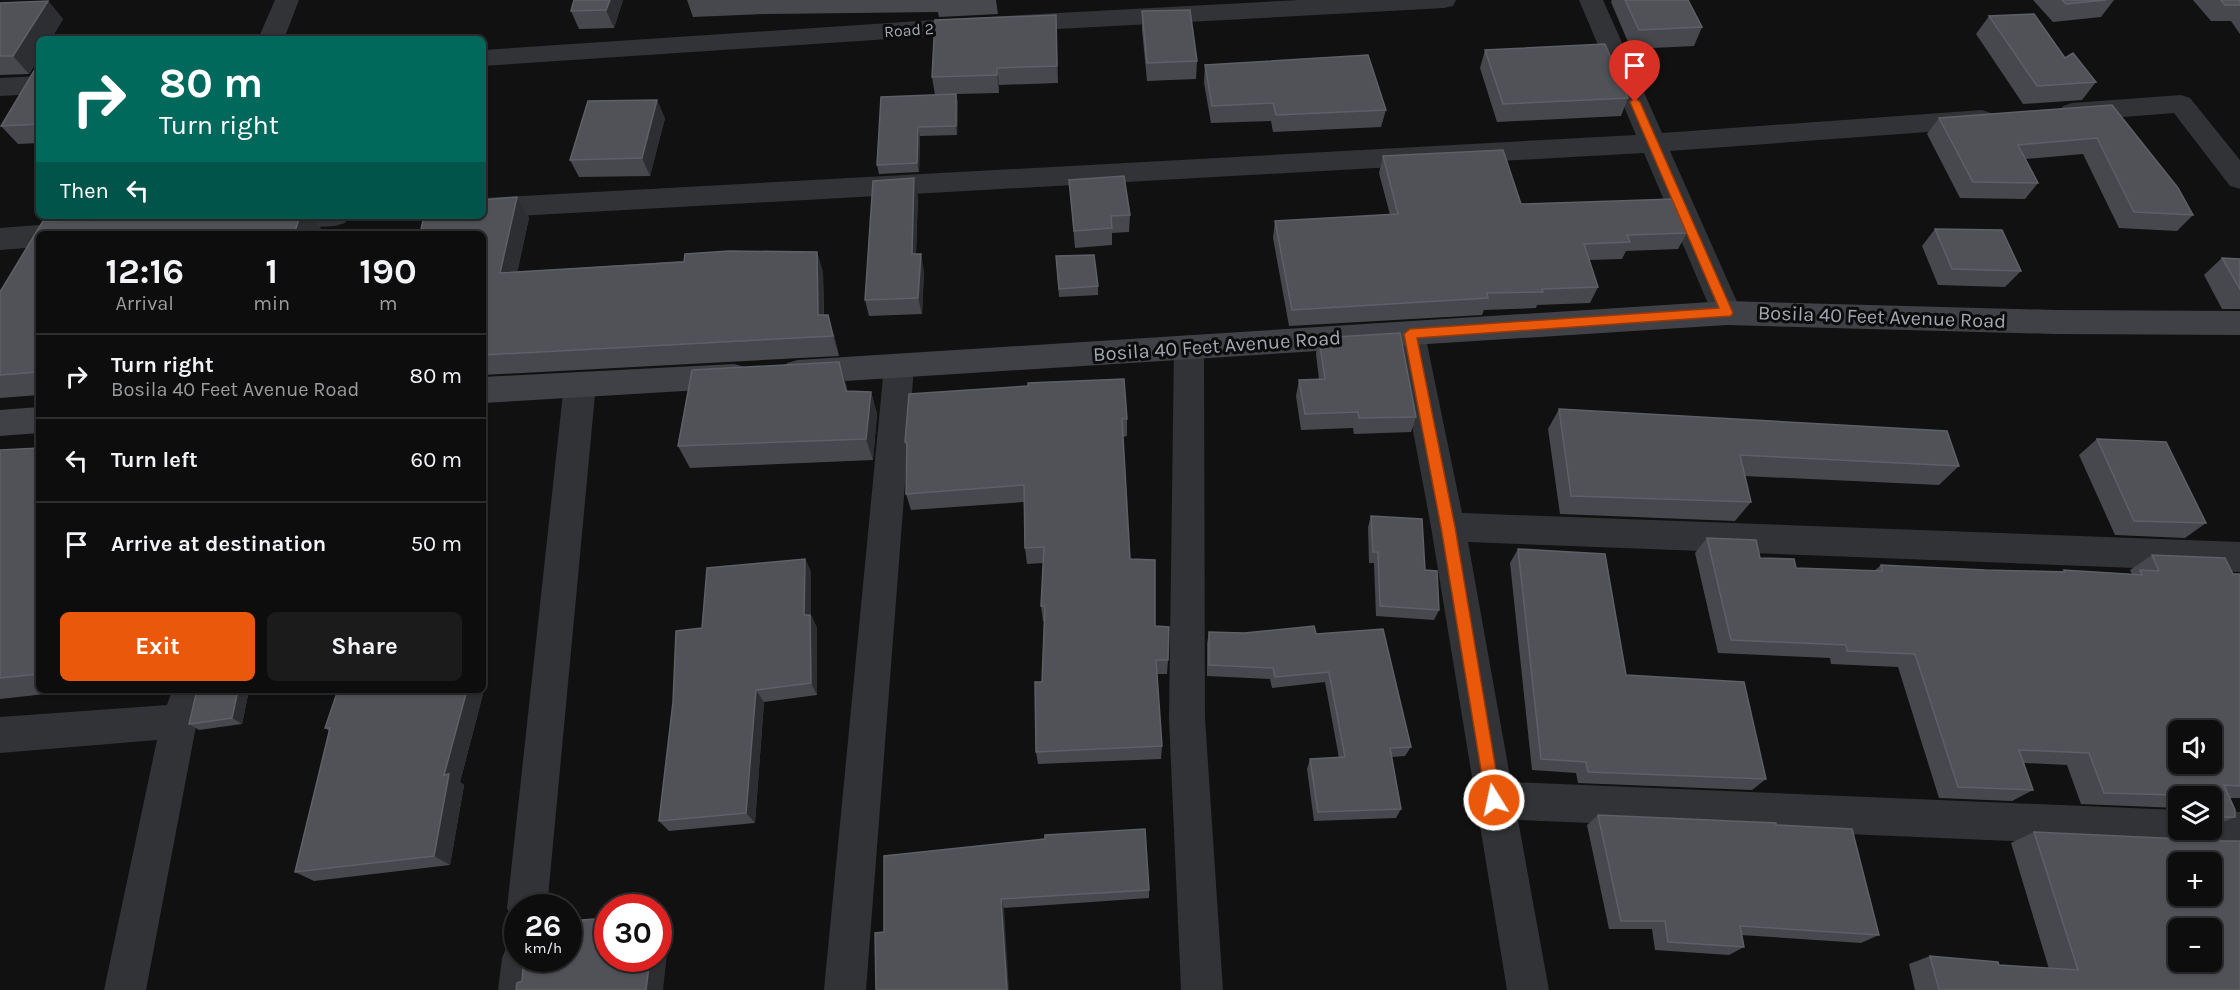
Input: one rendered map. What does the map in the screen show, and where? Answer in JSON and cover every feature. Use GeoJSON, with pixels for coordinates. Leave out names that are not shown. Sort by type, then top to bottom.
{"type":"FeatureCollection","features":[{"type":"Feature","properties":{"kind":"street"},"geometry":{"type":"LineString","coordinates":[[272,36],[287,0]]}},
{"type":"Feature","properties":{"kind":"street","name":"Road 2"},"geometry":{"type":"LineString","coordinates":[[486,58],[949,27],[1444,0]]}},
{"type":"Feature","properties":{"kind":"street"},"geometry":{"type":"LineString","coordinates":[[1591,0],[1727,313]]}},
{"type":"Feature","properties":{"kind":"street"},"geometry":{"type":"LineString","coordinates":[[0,87],[36,85]]}},
{"type":"Feature","properties":{"kind":"street"},"geometry":{"type":"LineString","coordinates":[[2052,114],[2181,104],[2239,175]]}},
{"type":"Feature","properties":{"kind":"street"},"geometry":{"type":"LineString","coordinates":[[486,208],[1653,143],[2005,117]]}},
{"type":"Feature","properties":{"kind":"street"},"geometry":{"type":"LineString","coordinates":[[243,221],[280,219]]}},
{"type":"Feature","properties":{"kind":"street"},"geometry":{"type":"LineString","coordinates":[[0,239],[36,236]]}},
{"type":"Feature","properties":{"kind":"street","name":"Bosila 40 Feet Avenue Road"},"geometry":{"type":"LineString","coordinates":[[486,390],[899,367],[1727,313],[2055,322],[2240,323]]}},
{"type":"Feature","properties":{"kind":"street"},"geometry":{"type":"LineString","coordinates":[[1410,334],[1448,527],[1528,990]]}},
{"type":"Feature","properties":{"kind":"street"},"geometry":{"type":"LineString","coordinates":[[1189,347],[1187,718],[1202,990]]}},
{"type":"Feature","properties":{"kind":"street"},"geometry":{"type":"LineString","coordinates":[[845,990],[899,367]]}},
{"type":"Feature","properties":{"kind":"street"},"geometry":{"type":"LineString","coordinates":[[528,894],[580,384]]}},
{"type":"Feature","properties":{"kind":"street"},"geometry":{"type":"LineString","coordinates":[[0,423],[36,420]]}},
{"type":"Feature","properties":{"kind":"street"},"geometry":{"type":"LineString","coordinates":[[1448,527],[2240,558]]}},
{"type":"Feature","properties":{"kind":"street"},"geometry":{"type":"LineString","coordinates":[[0,735],[185,705],[125,990]]}},
{"type":"Feature","properties":{"kind":"street"},"geometry":{"type":"LineString","coordinates":[[1494,800],[2168,829]]}},
{"type":"Feature","properties":{"kind":"street"},"geometry":{"type":"LineString","coordinates":[[2222,831],[2240,831]]}},
{"type":"Feature","properties":{"kind":"street"},"geometry":{"type":"LineString","coordinates":[[519,990],[521,972]]}},
{"type":"Feature","properties":{"kind":"building"},"geometry":{"type":"Polygon","coordinates":[[[574,0],[610,0],[606,10],[571,11],[574,0]]]}},
{"type":"Feature","properties":{"kind":"building"},"geometry":{"type":"Polygon","coordinates":[[[1625,0],[1688,0],[1702,27],[1639,30],[1625,0]]]}},
{"type":"Feature","properties":{"kind":"building"},"geometry":{"type":"Polygon","coordinates":[[[2062,0],[2106,0],[2066,4],[2062,0]]]}},
{"type":"Feature","properties":{"kind":"building"},"geometry":{"type":"Polygon","coordinates":[[[2221,0],[2240,0],[2240,5],[2225,5],[2221,0]]]}},
{"type":"Feature","properties":{"kind":"building"},"geometry":{"type":"Polygon","coordinates":[[[48,1],[13,56],[0,56],[0,3],[48,1]]]}},
{"type":"Feature","properties":{"kind":"building"},"geometry":{"type":"Polygon","coordinates":[[[1190,10],[1197,61],[1147,63],[1142,11],[1190,10]]]}},
{"type":"Feature","properties":{"kind":"building"},"geometry":{"type":"Polygon","coordinates":[[[2034,14],[2065,58],[2073,53],[2096,82],[2037,86],[1989,16],[2034,14]]]}},
{"type":"Feature","properties":{"kind":"building"},"geometry":{"type":"Polygon","coordinates":[[[1056,15],[1057,66],[997,68],[997,75],[932,77],[935,20],[1056,15]]]}},
{"type":"Feature","properties":{"kind":"building"},"geometry":{"type":"Polygon","coordinates":[[[1605,44],[1628,98],[1503,104],[1485,50],[1605,44]]]}},
{"type":"Feature","properties":{"kind":"building"},"geometry":{"type":"Polygon","coordinates":[[[1368,55],[1386,110],[1276,115],[1273,103],[1212,106],[1205,65],[1368,55]]]}},
{"type":"Feature","properties":{"kind":"building"},"geometry":{"type":"Polygon","coordinates":[[[36,71],[36,124],[1,126],[36,71]]]}},
{"type":"Feature","properties":{"kind":"building"},"geometry":{"type":"Polygon","coordinates":[[[956,94],[956,126],[918,127],[917,163],[877,165],[881,97],[956,94]]]}},
{"type":"Feature","properties":{"kind":"building"},"geometry":{"type":"Polygon","coordinates":[[[657,100],[642,158],[570,160],[588,101],[657,100]]]}},
{"type":"Feature","properties":{"kind":"building"},"geometry":{"type":"Polygon","coordinates":[[[2112,105],[2178,188],[2193,215],[2134,212],[2097,138],[2018,145],[2038,183],[1973,182],[1939,118],[2112,105]]]}},
{"type":"Feature","properties":{"kind":"building"},"geometry":{"type":"Polygon","coordinates":[[[1503,150],[1521,204],[1674,199],[1687,233],[1627,235],[1630,242],[1584,244],[1598,287],[1542,289],[1543,292],[1487,293],[1488,298],[1292,310],[1275,221],[1398,214],[1383,156],[1503,150]]]}},
{"type":"Feature","properties":{"kind":"building"},"geometry":{"type":"Polygon","coordinates":[[[1124,176],[1130,215],[1111,216],[1112,228],[1074,231],[1069,180],[1124,176]]]}},
{"type":"Feature","properties":{"kind":"building"},"geometry":{"type":"Polygon","coordinates":[[[914,178],[912,254],[921,254],[918,298],[865,300],[873,181],[914,178]]]}},
{"type":"Feature","properties":{"kind":"building"},"geometry":{"type":"Polygon","coordinates":[[[517,197],[500,273],[684,262],[685,254],[729,251],[817,252],[818,315],[828,315],[833,336],[486,355],[486,231],[421,231],[423,219],[486,219],[486,200],[517,197]]]}},
{"type":"Feature","properties":{"kind":"building"},"geometry":{"type":"Polygon","coordinates":[[[299,219],[295,231],[37,231],[43,221],[299,219]]]}},
{"type":"Feature","properties":{"kind":"building"},"geometry":{"type":"Polygon","coordinates":[[[1935,229],[2002,230],[2021,271],[1952,269],[1935,229]]]}},
{"type":"Feature","properties":{"kind":"building"},"geometry":{"type":"Polygon","coordinates":[[[36,233],[36,372],[0,375],[0,292],[36,233]]]}},
{"type":"Feature","properties":{"kind":"building"},"geometry":{"type":"Polygon","coordinates":[[[1094,255],[1098,286],[1059,289],[1056,256],[1094,255]]]}},
{"type":"Feature","properties":{"kind":"building"},"geometry":{"type":"Polygon","coordinates":[[[2222,258],[2240,259],[2240,289],[2222,258]]]}},
{"type":"Feature","properties":{"kind":"building"},"geometry":{"type":"Polygon","coordinates":[[[1400,333],[1416,417],[1359,418],[1358,412],[1305,414],[1299,380],[1325,379],[1319,338],[1400,333]]]}},
{"type":"Feature","properties":{"kind":"building"},"geometry":{"type":"Polygon","coordinates":[[[839,362],[846,391],[871,392],[866,439],[678,446],[692,370],[839,362]]]}},
{"type":"Feature","properties":{"kind":"building"},"geometry":{"type":"Polygon","coordinates":[[[1124,379],[1127,419],[1122,419],[1130,559],[1155,560],[1155,626],[1169,627],[1168,660],[1156,660],[1162,746],[1036,752],[1035,682],[1042,682],[1045,606],[1041,606],[1044,547],[1025,548],[1024,485],[906,494],[907,442],[905,442],[909,394],[1028,386],[1028,383],[1124,379]]]}},
{"type":"Feature","properties":{"kind":"building"},"geometry":{"type":"Polygon","coordinates":[[[1559,409],[1947,431],[1959,466],[1740,455],[1751,502],[1571,496],[1559,409]]]}},
{"type":"Feature","properties":{"kind":"building"},"geometry":{"type":"Polygon","coordinates":[[[2097,439],[2166,442],[2206,523],[2134,521],[2097,439]]]}},
{"type":"Feature","properties":{"kind":"building"},"geometry":{"type":"Polygon","coordinates":[[[36,448],[36,674],[0,678],[0,450],[36,448]]]}},
{"type":"Feature","properties":{"kind":"building"},"geometry":{"type":"Polygon","coordinates":[[[1371,516],[1422,519],[1425,570],[1437,571],[1439,610],[1380,606],[1378,552],[1373,552],[1371,516]]]}},
{"type":"Feature","properties":{"kind":"building"},"geometry":{"type":"Polygon","coordinates":[[[1707,538],[1756,540],[1760,558],[1794,559],[1796,568],[1882,571],[1881,565],[2065,572],[2064,570],[2142,575],[2140,570],[2159,571],[2152,555],[2225,558],[2233,574],[2240,574],[2240,786],[2224,785],[2235,810],[2235,817],[2222,817],[2222,786],[2168,786],[2168,795],[2104,793],[2089,753],[2019,750],[2033,790],[1958,787],[1915,654],[1847,651],[1846,645],[1731,640],[1707,538]]]}},
{"type":"Feature","properties":{"kind":"building"},"geometry":{"type":"Polygon","coordinates":[[[1518,549],[1605,554],[1626,675],[1744,682],[1766,779],[1588,772],[1586,762],[1541,759],[1518,549]]]}},
{"type":"Feature","properties":{"kind":"building"},"geometry":{"type":"Polygon","coordinates":[[[805,559],[804,615],[810,615],[811,683],[756,690],[746,813],[659,821],[673,702],[676,631],[702,628],[707,568],[805,559]]]}},
{"type":"Feature","properties":{"kind":"building"},"geometry":{"type":"Polygon","coordinates":[[[1314,626],[1316,634],[1383,629],[1411,747],[1390,748],[1401,809],[1318,812],[1310,759],[1345,757],[1329,672],[1275,677],[1273,668],[1209,665],[1209,632],[1244,633],[1314,626]]]}},
{"type":"Feature","properties":{"kind":"building"},"geometry":{"type":"Polygon","coordinates":[[[196,693],[237,693],[232,718],[189,724],[196,693]]]}},
{"type":"Feature","properties":{"kind":"building"},"geometry":{"type":"Polygon","coordinates":[[[337,693],[466,693],[444,775],[449,774],[434,856],[295,872],[330,728],[325,728],[337,693]]]}},
{"type":"Feature","properties":{"kind":"building"},"geometry":{"type":"Polygon","coordinates":[[[1598,815],[1776,823],[1776,825],[1852,829],[1879,935],[1740,926],[1744,947],[1668,942],[1665,921],[1621,921],[1598,815]]]}},
{"type":"Feature","properties":{"kind":"building"},"geometry":{"type":"Polygon","coordinates":[[[1145,829],[1149,890],[1001,899],[1007,990],[876,990],[875,933],[884,932],[884,856],[1045,839],[1045,835],[1145,829]]]}},
{"type":"Feature","properties":{"kind":"building"},"geometry":{"type":"Polygon","coordinates":[[[2034,832],[2168,840],[2240,841],[2240,990],[1939,990],[1930,956],[1998,962],[1999,965],[2078,970],[2034,832]]]}},
{"type":"Feature","properties":{"kind":"building"},"geometry":{"type":"Polygon","coordinates":[[[594,919],[594,972],[648,972],[646,990],[516,990],[517,983],[522,981],[523,972],[582,972],[582,920],[594,919]]]}},
{"type":"Feature","properties":{"kind":"route"},"geometry":{"type":"LineString","coordinates":[[1494,800],[1448,527],[1410,334],[1727,313],[1635,102]]}}]}
